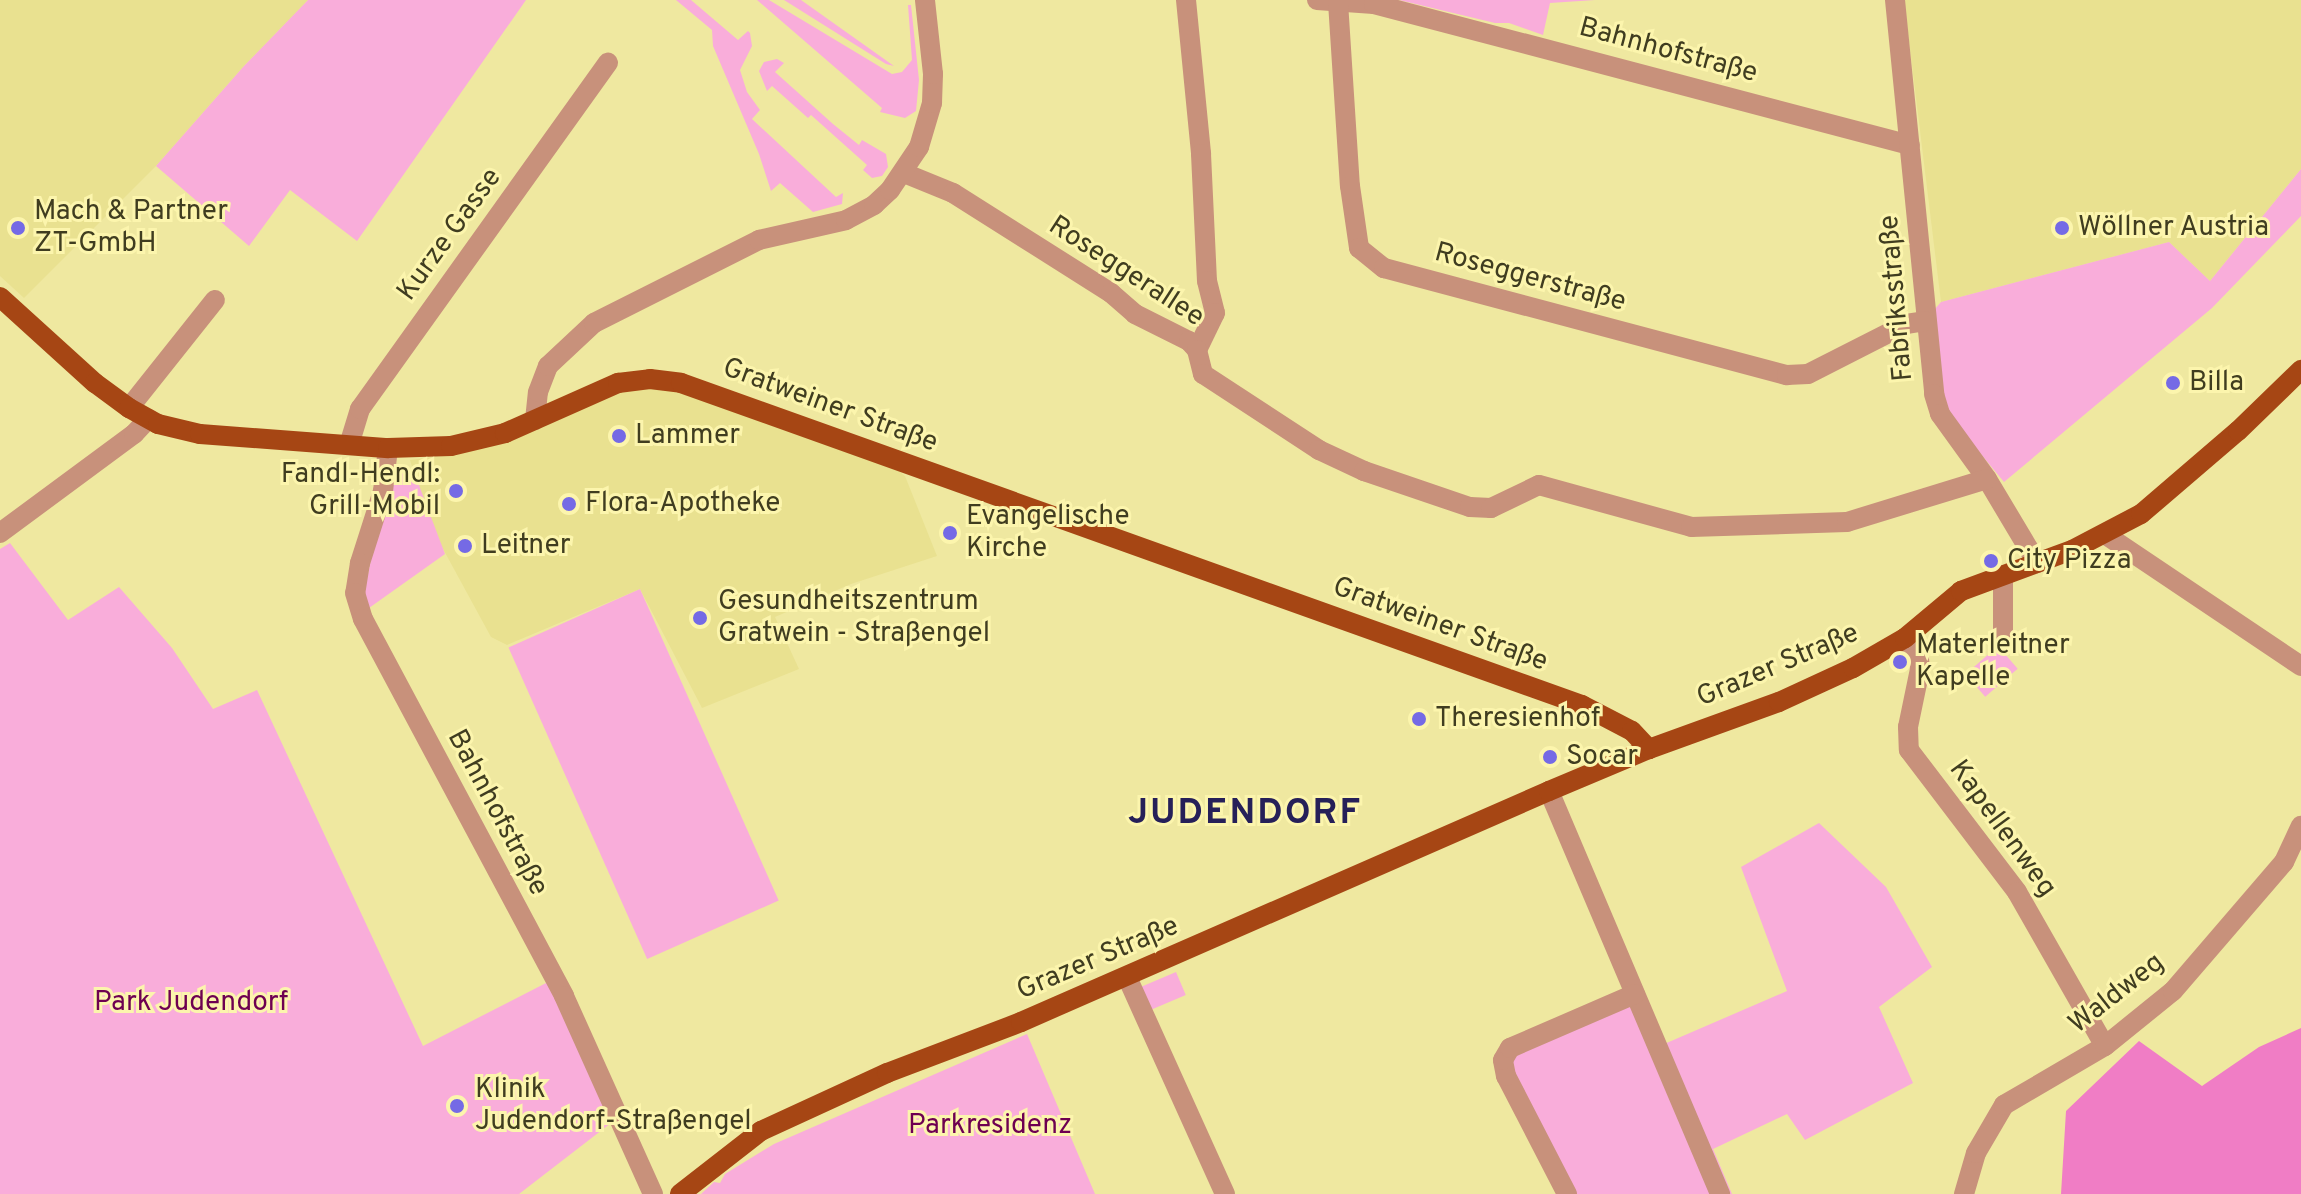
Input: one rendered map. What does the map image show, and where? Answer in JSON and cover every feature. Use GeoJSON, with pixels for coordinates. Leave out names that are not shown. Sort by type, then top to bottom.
{"type":"FeatureCollection","features":[{"type":"Feature","properties":{"kind":"main road","name":"Gratweiner Straße"},"geometry":{"type":"LineString","coordinates":[[0,297],[95,383],[129,408],[171,428],[200,434],[388,448],[467,444],[535,420],[618,383],[650,379],[681,383],[1582,705],[1614,719],[1632,731],[1649,749]]}},
{"type":"Feature","properties":{"kind":"main road","name":"Grazer Straße"},"geometry":{"type":"LineString","coordinates":[[680,1194],[761,1131],[887,1073],[1127,977],[1649,749],[1821,684],[1905,638],[1961,591],[2106,535],[2171,491],[2301,370]]}},
{"type":"Feature","properties":{"kind":"street"},"geometry":{"type":"LineString","coordinates":[[535,420],[538,392],[548,366],[594,323],[759,240],[834,224],[862,213],[904,173],[919,147],[932,103],[933,74],[925,0]]}},
{"type":"Feature","properties":{"kind":"street"},"geometry":{"type":"LineString","coordinates":[[1186,0],[1201,154],[1207,281],[1215,313],[1197,350]]}},
{"type":"Feature","properties":{"kind":"street","name":"Bahnhofstraße"},"geometry":{"type":"LineString","coordinates":[[1317,0],[1374,4],[1910,145]]}},
{"type":"Feature","properties":{"kind":"street","name":"Fabriksstraße"},"geometry":{"type":"LineString","coordinates":[[1895,0],[1934,394],[1940,414],[1987,479],[2037,563]]}},
{"type":"Feature","properties":{"kind":"street","name":"Roseggerstraße"},"geometry":{"type":"LineString","coordinates":[[1338,2],[1350,186],[1359,248],[1384,268],[1787,375],[1808,374],[1906,324],[1925,321]]}},
{"type":"Feature","properties":{"kind":"street","name":"Kurze Gasse"},"geometry":{"type":"LineString","coordinates":[[349,445],[360,409],[608,63]]}},
{"type":"Feature","properties":{"kind":"street","name":"Roseggerallee"},"geometry":{"type":"LineString","coordinates":[[904,173],[953,193],[1111,293],[1135,314],[1189,341],[1197,350],[1203,374],[1319,450],[1364,471],[1470,507],[1491,508],[1539,485],[1691,527],[1847,522],[1987,479]]}},
{"type":"Feature","properties":{"kind":"street"},"geometry":{"type":"LineString","coordinates":[[129,408],[215,300]]}},
{"type":"Feature","properties":{"kind":"street"},"geometry":{"type":"LineString","coordinates":[[0,533],[134,434],[148,419]]}},
{"type":"Feature","properties":{"kind":"street","name":"Bahnhofstraße"},"geometry":{"type":"LineString","coordinates":[[388,448],[383,491],[360,563],[355,593],[363,619],[564,996],[653,1194]]}},
{"type":"Feature","properties":{"kind":"street"},"geometry":{"type":"LineString","coordinates":[[2106,535],[2301,666]]}},
{"type":"Feature","properties":{"kind":"street"},"geometry":{"type":"LineString","coordinates":[[2003,575],[2003,642]]}},
{"type":"Feature","properties":{"kind":"street","name":"Kapellenweg"},"geometry":{"type":"LineString","coordinates":[[1905,638],[1919,659],[1920,669],[1908,727],[1909,750],[2017,892],[2105,1046]]}},
{"type":"Feature","properties":{"kind":"street"},"geometry":{"type":"LineString","coordinates":[[1549,791],[1720,1194]]}},
{"type":"Feature","properties":{"kind":"street","name":"Waldweg"},"geometry":{"type":"LineString","coordinates":[[1964,1194],[1976,1153],[2004,1105],[2017,1094],[2105,1046],[2173,991],[2232,927],[2284,862],[2301,826]]}},
{"type":"Feature","properties":{"kind":"street"},"geometry":{"type":"LineString","coordinates":[[1127,977],[1225,1194]]}},
{"type":"Feature","properties":{"kind":"street"},"geometry":{"type":"LineString","coordinates":[[1567,1194],[1506,1076],[1503,1060],[1510,1048],[1635,994]]}},
{"type":"Feature","properties":{"kind":"shaded area"},"geometry":{"type":"Polygon","coordinates":[[[0,0],[308,0],[244,66],[156,166],[24,298],[0,276],[0,0]]]}},
{"type":"Feature","properties":{"kind":"shaded area"},"geometry":{"type":"Polygon","coordinates":[[[1904,0],[2301,0],[2301,169],[2210,281],[2169,242],[1941,302],[1904,0]]]}},
{"type":"Feature","properties":{"kind":"shaded area"},"geometry":{"type":"Polygon","coordinates":[[[650,379],[876,452],[905,476],[937,556],[851,584],[775,617],[799,669],[702,708],[640,589],[507,645],[491,637],[430,525],[410,460],[450,455],[650,379]]]}},
{"type":"Feature","properties":{"kind":"shaded area"},"geometry":{"type":"Polygon","coordinates":[[[2301,1028],[2301,1194],[2061,1194],[2066,1111],[2139,1041],[2202,1086],[2259,1047],[2301,1028]]]}},
{"type":"Feature","properties":{"kind":"green space"},"geometry":{"type":"Polygon","coordinates":[[[308,0],[526,0],[357,241],[290,190],[249,246],[156,166],[244,66],[308,0]]]}},
{"type":"Feature","properties":{"kind":"green space"},"geometry":{"type":"Polygon","coordinates":[[[676,0],[691,0],[738,40],[748,31],[750,33],[752,46],[740,70],[747,92],[760,110],[752,119],[836,197],[843,193],[842,204],[813,212],[780,183],[771,191],[759,154],[713,46],[712,30],[676,0]]]}},
{"type":"Feature","properties":{"kind":"green space"},"geometry":{"type":"Polygon","coordinates":[[[757,0],[769,0],[892,74],[902,72],[912,60],[908,5],[911,5],[919,80],[916,111],[905,118],[880,112],[882,108],[757,0]]]}},
{"type":"Feature","properties":{"kind":"green space"},"geometry":{"type":"Polygon","coordinates":[[[784,0],[801,0],[894,66],[886,64],[784,0]]]}},
{"type":"Feature","properties":{"kind":"green space"},"geometry":{"type":"Polygon","coordinates":[[[1399,0],[1595,0],[1550,3],[1543,35],[1509,23],[1495,23],[1399,0]]]}},
{"type":"Feature","properties":{"kind":"green space"},"geometry":{"type":"Polygon","coordinates":[[[777,59],[784,63],[775,72],[833,124],[859,145],[862,140],[886,154],[888,167],[882,176],[872,178],[863,170],[867,165],[811,115],[808,118],[772,86],[767,91],[759,71],[764,62],[777,59]]]}},
{"type":"Feature","properties":{"kind":"green space"},"geometry":{"type":"Polygon","coordinates":[[[2301,169],[2301,216],[2212,308],[2004,482],[1945,411],[1934,310],[1941,302],[2169,242],[2210,281],[2301,169]]]}},
{"type":"Feature","properties":{"kind":"green space"},"geometry":{"type":"Polygon","coordinates":[[[414,472],[445,554],[369,608],[364,594],[380,514],[398,474],[414,472]]]}},
{"type":"Feature","properties":{"kind":"green space","name":"Park Judendorf"},"geometry":{"type":"Polygon","coordinates":[[[10,543],[68,620],[119,587],[172,648],[213,709],[257,690],[423,1046],[548,982],[611,1123],[519,1194],[0,1194],[0,549],[10,543]]]}},
{"type":"Feature","properties":{"kind":"green space"},"geometry":{"type":"Polygon","coordinates":[[[640,589],[779,901],[647,959],[508,648],[640,589]]]}},
{"type":"Feature","properties":{"kind":"green space"},"geometry":{"type":"Polygon","coordinates":[[[1998,646],[2018,669],[1985,697],[1966,674],[1998,646]]]}},
{"type":"Feature","properties":{"kind":"green space"},"geometry":{"type":"Polygon","coordinates":[[[1819,823],[1886,887],[1932,967],[1879,1007],[1913,1083],[1805,1140],[1787,1114],[1713,1149],[1732,1194],[1570,1194],[1510,1075],[1514,1051],[1633,1000],[1655,1048],[1787,991],[1741,867],[1819,823]]]}},
{"type":"Feature","properties":{"kind":"green space"},"geometry":{"type":"Polygon","coordinates":[[[1176,972],[1186,995],[1150,1010],[1140,987],[1176,972]]]}},
{"type":"Feature","properties":{"kind":"green space","name":"Parkresidenz"},"geometry":{"type":"Polygon","coordinates":[[[1027,1034],[1095,1194],[701,1194],[714,1182],[720,1183],[725,1174],[774,1144],[1027,1034]]]}},
{"type":"Feature","properties":{"kind":"place","name":"Mach & Partner ZT-GmbH"},"geometry":{"type":"Point","coordinates":[18,228]}},
{"type":"Feature","properties":{"kind":"place","name":"Wöllner Austria"},"geometry":{"type":"Point","coordinates":[2062,228]}},
{"type":"Feature","properties":{"kind":"place","name":"Billa"},"geometry":{"type":"Point","coordinates":[2173,383]}},
{"type":"Feature","properties":{"kind":"place","name":"Lammer"},"geometry":{"type":"Point","coordinates":[619,436]}},
{"type":"Feature","properties":{"kind":"place","name":"Fandl-Hendl: Grill-Mobil"},"geometry":{"type":"Point","coordinates":[456,491]}},
{"type":"Feature","properties":{"kind":"place","name":"Flora-Apotheke"},"geometry":{"type":"Point","coordinates":[569,504]}},
{"type":"Feature","properties":{"kind":"place","name":"Evangelische Kirche"},"geometry":{"type":"Point","coordinates":[950,533]}},
{"type":"Feature","properties":{"kind":"place","name":"Leitner"},"geometry":{"type":"Point","coordinates":[465,546]}},
{"type":"Feature","properties":{"kind":"place","name":"City Pizza"},"geometry":{"type":"Point","coordinates":[1991,561]}},
{"type":"Feature","properties":{"kind":"place","name":"Gesundheitszentrum Gratwein - Straßengel"},"geometry":{"type":"Point","coordinates":[700,618]}},
{"type":"Feature","properties":{"kind":"place","name":"Materleitner Kapelle"},"geometry":{"type":"Point","coordinates":[1900,662]}},
{"type":"Feature","properties":{"kind":"place","name":"Theresienhof"},"geometry":{"type":"Point","coordinates":[1419,719]}},
{"type":"Feature","properties":{"kind":"place","name":"Socar"},"geometry":{"type":"Point","coordinates":[1550,757]}},
{"type":"Feature","properties":{"kind":"place","name":"Klinik Judendorf-Straßengel"},"geometry":{"type":"Point","coordinates":[457,1106]}},
{"type":"Feature","properties":{"kind":"district","name":"JUDENDORF"},"geometry":{"type":"Point","coordinates":[1245,815]}}]}
